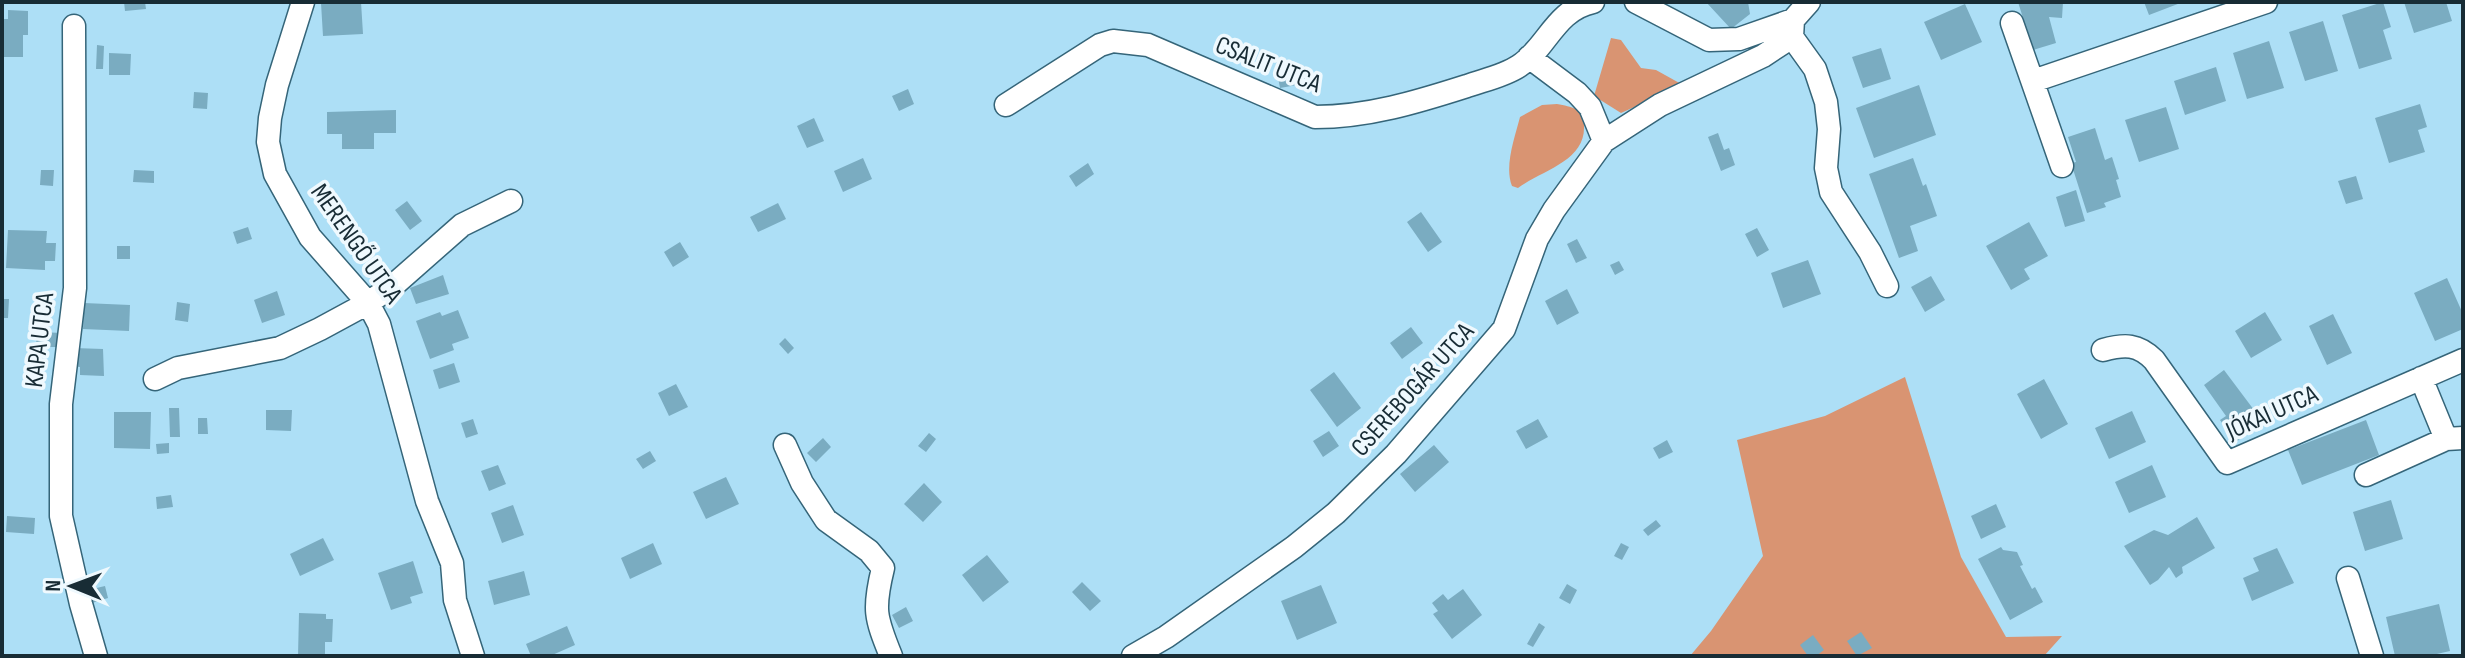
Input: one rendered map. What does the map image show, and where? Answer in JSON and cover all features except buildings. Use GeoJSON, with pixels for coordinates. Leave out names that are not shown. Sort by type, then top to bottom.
{"type":"FeatureCollection","features":[{"type":"Feature","properties":{"kind":"street","name":"MERENGŐ UTCA"},"geometry":{"type":"LineString","coordinates":[[303,2],[277,85],[268,142],[275,174],[310,237],[368,303],[379,324],[427,501],[452,563],[455,600],[473,656]]}},
{"type":"Feature","properties":{"kind":"street","name":"CSALIT UTCA"},"geometry":{"type":"LineString","coordinates":[[1006,105],[1100,45],[1113,41],[1148,45],[1315,117],[1345,117],[1407,105],[1519,67],[1563,18],[1583,4],[1593,2]]}},
{"type":"Feature","properties":{"kind":"street"},"geometry":{"type":"LineString","coordinates":[[1636,2],[1709,40],[1739,39],[1793,29],[1815,69],[1826,102],[1829,129],[1826,168],[1831,192],[1870,252],[1887,286]]}},
{"type":"Feature","properties":{"kind":"street","name":"CSEREBOGÁR UTCA"},"geometry":{"type":"LineString","coordinates":[[1133,656],[1166,637],[1294,547],[1336,513],[1396,454],[1504,329],[1537,239],[1604,141],[1660,105],[1763,56],[1793,29],[1809,2]]}},
{"type":"Feature","properties":{"kind":"street"},"geometry":{"type":"LineString","coordinates":[[2033,81],[2266,2]]}},
{"type":"Feature","properties":{"kind":"street"},"geometry":{"type":"LineString","coordinates":[[2012,23],[2062,166]]}},
{"type":"Feature","properties":{"kind":"street","name":"KAPA UTCA"},"geometry":{"type":"LineString","coordinates":[[74,26],[75,288],[61,404],[61,516],[96,656]]}},
{"type":"Feature","properties":{"kind":"street"},"geometry":{"type":"LineString","coordinates":[[1529,57],[1577,93],[1590,107],[1604,141]]}},
{"type":"Feature","properties":{"kind":"street"},"geometry":{"type":"LineString","coordinates":[[155,379],[178,368],[280,348],[368,303],[395,284],[462,225],[511,201]]}},
{"type":"Feature","properties":{"kind":"street","name":"JÓKAI UTCA"},"geometry":{"type":"LineString","coordinates":[[2103,350],[2124,345],[2144,350],[2227,463],[2463,360]]}},
{"type":"Feature","properties":{"kind":"street"},"geometry":{"type":"LineString","coordinates":[[2366,475],[2455,438],[2421,378]]}},
{"type":"Feature","properties":{"kind":"street"},"geometry":{"type":"LineString","coordinates":[[785,445],[802,483],[826,520],[869,551],[883,568],[876,598],[877,620],[891,656]]}},
{"type":"Feature","properties":{"kind":"street"},"geometry":{"type":"LineString","coordinates":[[2348,578],[2372,656]]}},
{"type":"Feature","properties":{"kind":"shaded area"},"geometry":{"type":"Polygon","coordinates":[[[1611,38],[1621,40],[1641,68],[1656,70],[1683,85],[1621,113],[1594,96],[1611,38]]]}},
{"type":"Feature","properties":{"kind":"shaded area"},"geometry":{"type":"Polygon","coordinates":[[[1542,105],[1572,107],[1581,115],[1583,137],[1578,147],[1562,163],[1518,188],[1512,186],[1510,161],[1520,117],[1542,105]]]}},
{"type":"Feature","properties":{"kind":"shaded area"},"geometry":{"type":"Polygon","coordinates":[[[1905,377],[1961,557],[2006,637],[2062,636],[2044,656],[1690,656],[1763,556],[1737,440],[1825,416],[1905,377]]]}}]}
